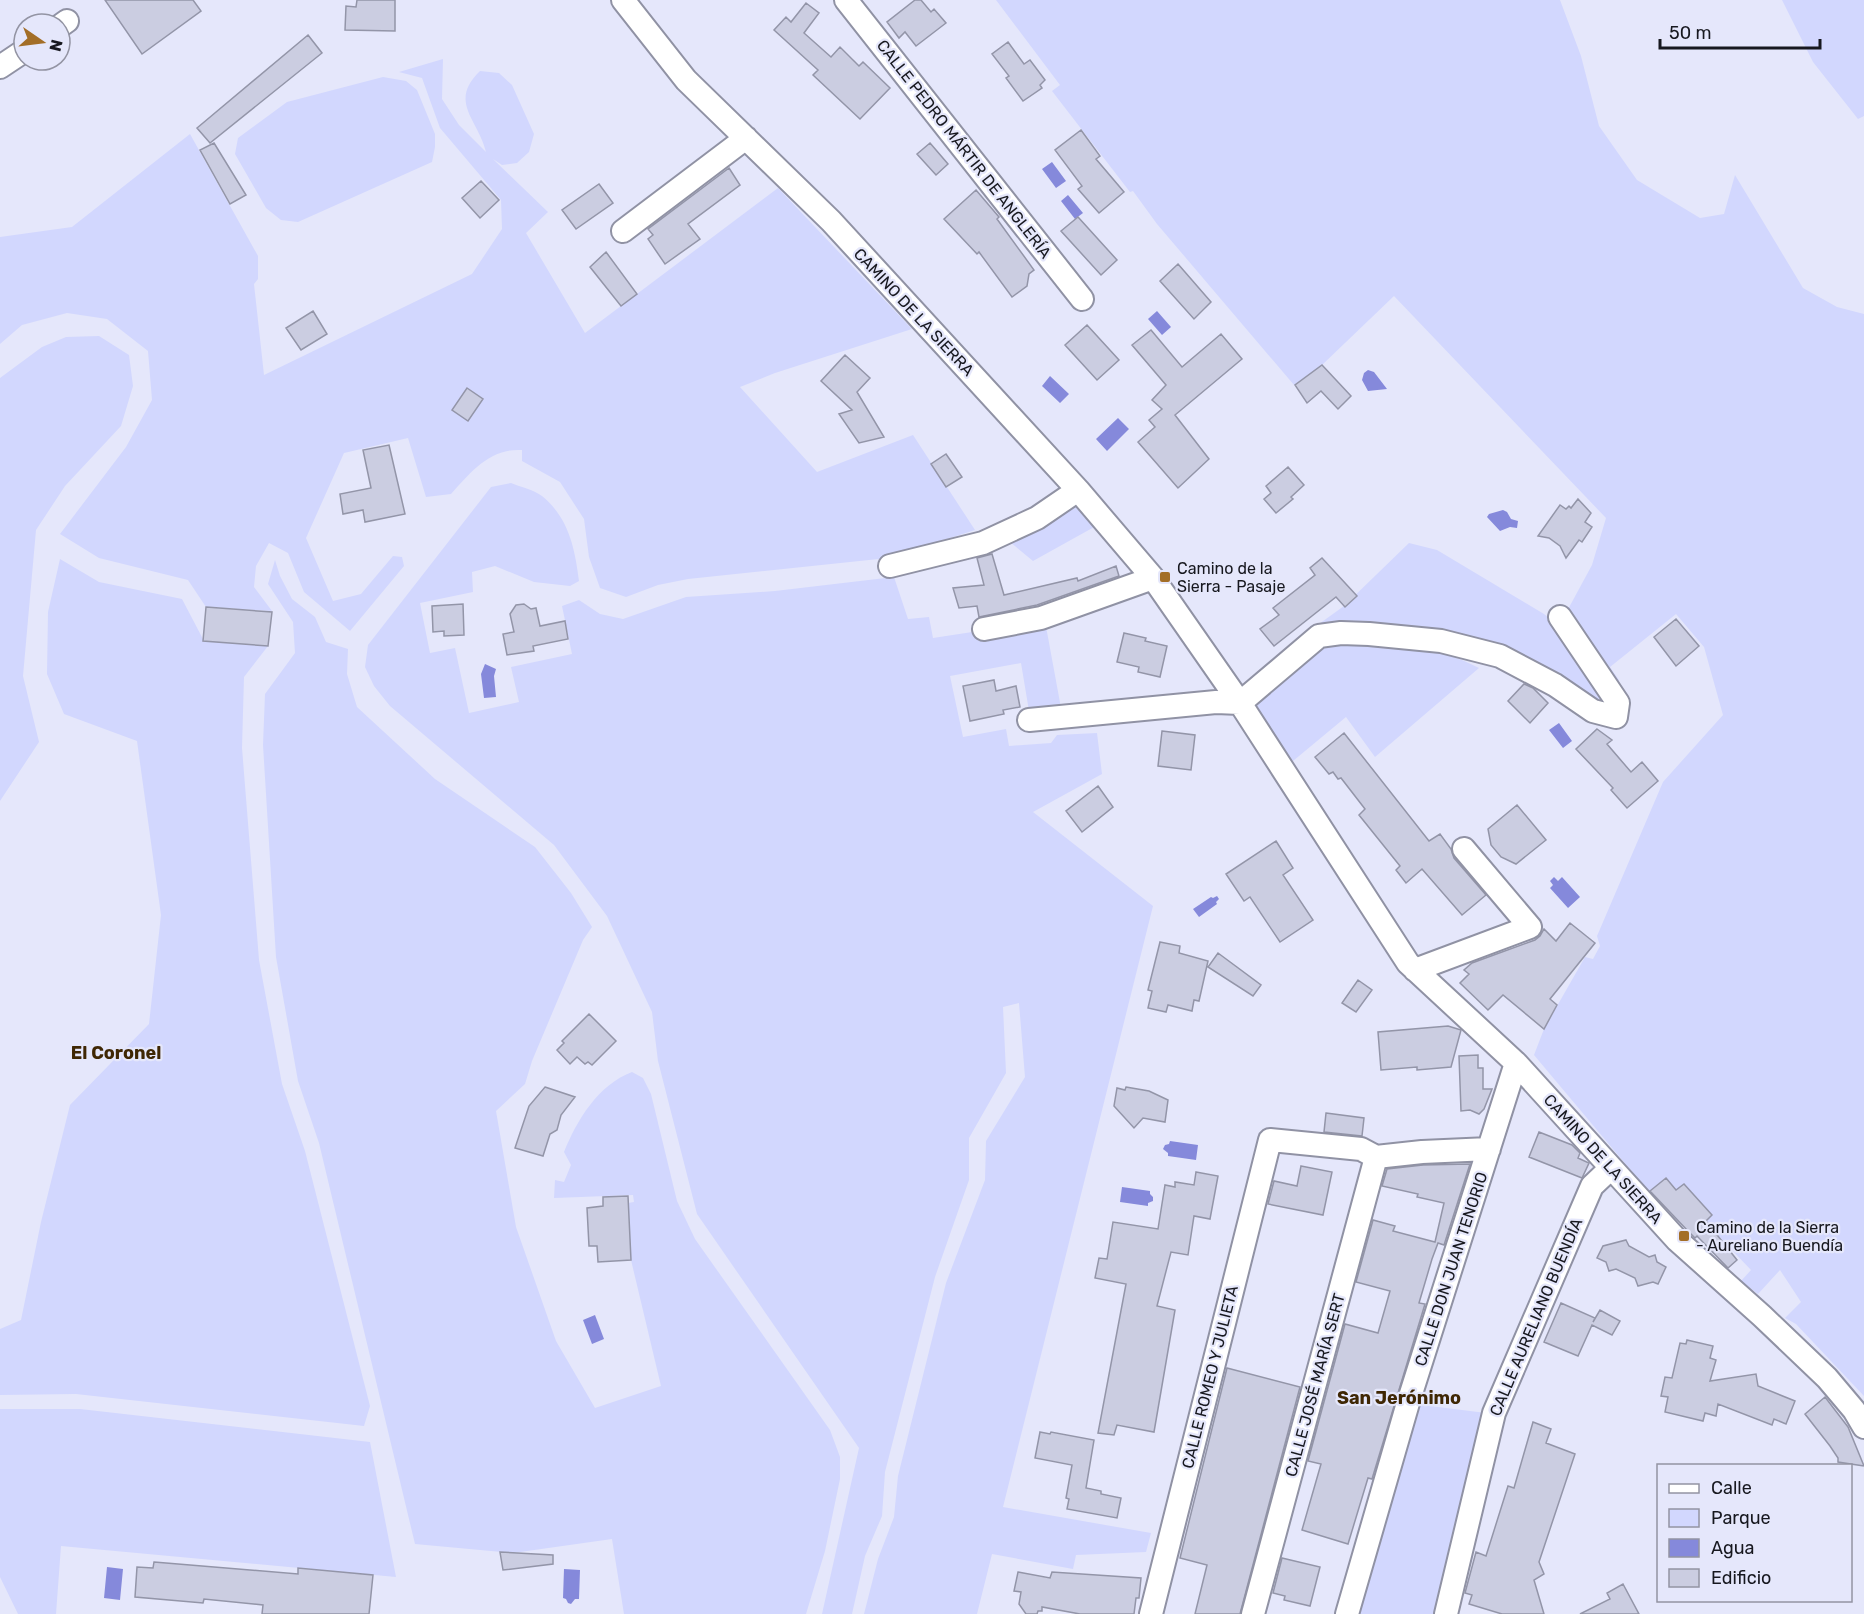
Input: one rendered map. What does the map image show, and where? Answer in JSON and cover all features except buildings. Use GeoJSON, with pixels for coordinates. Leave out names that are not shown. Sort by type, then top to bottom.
{"type":"FeatureCollection","features":[{"type":"Feature","properties":{"kind":"street","name":"CAMINO DE LA SIERRA"},"geometry":{"type":"LineString","coordinates":[[623,0],[686,80],[831,221],[1078,490],[1153,578],[1239,703],[1408,963],[1516,1063],[1677,1240],[1827,1378],[1854,1410],[1864,1427]]}},
{"type":"Feature","properties":{"kind":"street","name":"CALLE PEDRO MÁRTIR DE ANGLERÍA"},"geometry":{"type":"LineString","coordinates":[[846,0],[1082,299]]}},
{"type":"Feature","properties":{"kind":"street"},"geometry":{"type":"LineString","coordinates":[[623,231],[746,138]]}},
{"type":"Feature","properties":{"kind":"street"},"geometry":{"type":"LineString","coordinates":[[891,566],[983,543],[1037,518],[1078,490]]}},
{"type":"Feature","properties":{"kind":"street"},"geometry":{"type":"LineString","coordinates":[[984,628],[1041,618],[1153,578]]}},
{"type":"Feature","properties":{"kind":"street"},"geometry":{"type":"LineString","coordinates":[[1029,720],[1216,702],[1239,703],[1319,636],[1341,633],[1441,641],[1500,656],[1555,685],[1593,711],[1616,717],[1618,703],[1560,617]]}},
{"type":"Feature","properties":{"kind":"street"},"geometry":{"type":"LineString","coordinates":[[1415,970],[1530,927],[1464,849]]}},
{"type":"Feature","properties":{"kind":"street","name":"CALLE DON JUAN TENORIO"},"geometry":{"type":"LineString","coordinates":[[1347,1614],[1408,1403],[1516,1063]]}},
{"type":"Feature","properties":{"kind":"street","name":"CALLE ROMEO Y JULIETA"},"geometry":{"type":"LineString","coordinates":[[1150,1614],[1270,1140],[1361,1149],[1376,1157]]}},
{"type":"Feature","properties":{"kind":"street"},"geometry":{"type":"LineString","coordinates":[[1376,1157],[1489,1149]]}},
{"type":"Feature","properties":{"kind":"street","name":"CALLE JOSÉ MARÍA SERT"},"geometry":{"type":"LineString","coordinates":[[1253,1614],[1376,1157]]}},
{"type":"Feature","properties":{"kind":"street","name":"CALLE AURELIANO BUENDÍA"},"geometry":{"type":"LineString","coordinates":[[1446,1614],[1494,1413],[1592,1186],[1611,1168]]}},
{"type":"Feature","properties":{"kind":"green space"},"geometry":{"type":"Polygon","coordinates":[[[996,0],[1560,0],[1581,56],[1599,126],[1637,180],[1700,218],[1724,214],[1735,175],[1803,288],[1837,307],[1864,314],[1864,1396],[1796,1324],[1785,1318],[1801,1302],[1780,1270],[1758,1294],[1741,1281],[1751,1270],[1665,1178],[1649,1192],[1534,1055],[1544,1029],[1585,957],[1593,959],[1600,946],[1597,936],[1663,782],[1723,715],[1704,647],[1676,614],[1610,667],[1619,680],[1618,692],[1625,701],[1628,716],[1566,613],[1592,565],[1606,518],[1394,296],[1322,365],[1294,385],[1157,224],[1133,191],[1130,192],[1052,91],[1060,85],[996,0]]]}},
{"type":"Feature","properties":{"kind":"green space"},"geometry":{"type":"Polygon","coordinates":[[[1782,0],[1864,0],[1864,116],[1858,119],[1813,62],[1782,0]]]}},
{"type":"Feature","properties":{"kind":"green space"},"geometry":{"type":"Polygon","coordinates":[[[443,59],[442,99],[459,125],[486,152],[468,111],[466,92],[480,71],[499,73],[512,85],[534,134],[529,152],[517,163],[502,165],[493,159],[548,212],[526,233],[585,333],[778,188],[912,329],[775,373],[740,387],[817,472],[913,435],[975,530],[888,558],[688,579],[658,585],[626,597],[600,588],[589,557],[584,519],[560,482],[522,461],[522,450],[511,450],[491,457],[474,470],[451,494],[426,497],[408,438],[344,453],[306,538],[333,601],[361,594],[393,556],[402,557],[404,566],[350,631],[304,592],[288,553],[269,543],[256,566],[254,587],[272,611],[206,607],[188,580],[99,558],[60,534],[126,447],[152,400],[148,351],[107,319],[67,313],[22,325],[0,344],[0,237],[72,227],[190,134],[258,256],[258,279],[254,284],[264,375],[472,274],[502,229],[501,200],[440,128],[422,78],[399,72],[443,59]]]}},
{"type":"Feature","properties":{"kind":"green space"},"geometry":{"type":"Polygon","coordinates":[[[383,77],[406,81],[417,90],[435,134],[432,162],[298,222],[281,220],[266,208],[235,154],[238,138],[287,102],[383,77]]]}},
{"type":"Feature","properties":{"kind":"green space"},"geometry":{"type":"Polygon","coordinates":[[[99,336],[129,355],[133,386],[121,426],[65,486],[36,530],[23,676],[39,742],[0,801],[0,378],[42,347],[66,337],[99,336]]]}},
{"type":"Feature","properties":{"kind":"green space"},"geometry":{"type":"Polygon","coordinates":[[[511,483],[539,494],[559,514],[573,546],[579,581],[570,586],[534,582],[495,566],[472,572],[473,592],[420,603],[430,653],[455,648],[469,713],[519,702],[511,667],[572,654],[562,606],[579,600],[600,614],[623,619],[686,597],[775,591],[894,577],[908,619],[929,617],[933,638],[1045,621],[1061,708],[1029,711],[1021,663],[950,676],[963,737],[1006,729],[1009,746],[1051,743],[1057,735],[1097,733],[1102,774],[1033,812],[1153,906],[1003,1507],[1151,1533],[1146,1552],[1076,1555],[1073,1569],[992,1554],[977,1614],[864,1614],[878,1559],[894,1517],[898,1476],[946,1283],[985,1180],[986,1141],[1025,1077],[1019,1003],[1003,1007],[1006,1073],[969,1138],[969,1180],[935,1277],[885,1472],[882,1516],[865,1556],[852,1614],[822,1614],[859,1448],[697,1214],[658,1061],[652,1012],[607,916],[554,845],[390,706],[374,686],[365,667],[368,645],[491,487],[511,483]]]}},
{"type":"Feature","properties":{"kind":"green space"},"geometry":{"type":"Polygon","coordinates":[[[1076,502],[1096,526],[1033,561],[1010,542],[1076,502]]]}},
{"type":"Feature","properties":{"kind":"green space"},"geometry":{"type":"Polygon","coordinates":[[[1409,543],[1437,550],[1544,614],[1564,630],[1603,698],[1600,703],[1547,671],[1338,625],[1319,624],[1344,606],[1409,543]]]}},
{"type":"Feature","properties":{"kind":"green space"},"geometry":{"type":"Polygon","coordinates":[[[60,559],[99,582],[182,599],[204,641],[268,646],[244,677],[242,748],[259,960],[282,1084],[305,1151],[370,1406],[364,1426],[76,1394],[0,1395],[0,1329],[21,1320],[41,1222],[70,1105],[149,1024],[161,915],[137,741],[64,714],[47,674],[48,612],[60,559]]]}},
{"type":"Feature","properties":{"kind":"green space"},"geometry":{"type":"Polygon","coordinates":[[[275,560],[280,576],[292,599],[315,617],[326,642],[348,649],[347,674],[357,707],[435,779],[535,847],[571,893],[592,927],[583,940],[532,1061],[525,1084],[496,1111],[516,1227],[556,1341],[595,1408],[661,1386],[631,1260],[628,1203],[634,1202],[633,1195],[554,1198],[555,1180],[564,1182],[571,1165],[564,1152],[575,1128],[590,1105],[609,1085],[620,1078],[632,1072],[643,1078],[651,1094],[677,1201],[695,1239],[830,1430],[840,1457],[840,1479],[825,1551],[806,1614],[624,1614],[612,1539],[513,1553],[415,1544],[319,1143],[298,1081],[276,957],[263,745],[265,694],[295,653],[293,622],[268,584],[275,560]]]}},
{"type":"Feature","properties":{"kind":"green space"},"geometry":{"type":"Polygon","coordinates":[[[1346,640],[1430,650],[1463,660],[1479,668],[1375,757],[1346,717],[1293,761],[1253,705],[1324,645],[1346,640]]]}},
{"type":"Feature","properties":{"kind":"green space"},"geometry":{"type":"Polygon","coordinates":[[[1414,1404],[1486,1413],[1437,1614],[1353,1614],[1414,1404]]]}},
{"type":"Feature","properties":{"kind":"green space"},"geometry":{"type":"Polygon","coordinates":[[[0,1409],[80,1409],[370,1442],[396,1577],[61,1546],[56,1614],[18,1614],[0,1577],[0,1409]]]}},
{"type":"Feature","properties":{"kind":"water"},"geometry":{"type":"Polygon","coordinates":[[[1052,162],[1066,181],[1056,188],[1042,169],[1052,162]]]}},
{"type":"Feature","properties":{"kind":"water"},"geometry":{"type":"Polygon","coordinates":[[[1068,195],[1083,213],[1075,219],[1061,201],[1068,195]]]}},
{"type":"Feature","properties":{"kind":"water"},"geometry":{"type":"Polygon","coordinates":[[[1157,311],[1171,327],[1162,335],[1148,319],[1157,311]]]}},
{"type":"Feature","properties":{"kind":"water"},"geometry":{"type":"Polygon","coordinates":[[[1368,370],[1374,372],[1387,389],[1368,391],[1362,380],[1364,373],[1368,370]]]}},
{"type":"Feature","properties":{"kind":"water"},"geometry":{"type":"Polygon","coordinates":[[[1050,376],[1069,394],[1060,403],[1042,386],[1050,376]]]}},
{"type":"Feature","properties":{"kind":"water"},"geometry":{"type":"Polygon","coordinates":[[[1118,418],[1129,429],[1107,451],[1096,439],[1118,418]]]}},
{"type":"Feature","properties":{"kind":"water"},"geometry":{"type":"Polygon","coordinates":[[[1503,510],[1511,519],[1518,521],[1517,528],[1510,527],[1500,531],[1487,517],[1489,514],[1503,510]]]}},
{"type":"Feature","properties":{"kind":"water"},"geometry":{"type":"Polygon","coordinates":[[[485,664],[496,669],[494,676],[496,697],[484,698],[481,674],[485,664]]]}},
{"type":"Feature","properties":{"kind":"water"},"geometry":{"type":"Polygon","coordinates":[[[1559,723],[1572,741],[1563,748],[1549,730],[1559,723]]]}},
{"type":"Feature","properties":{"kind":"water"},"geometry":{"type":"Polygon","coordinates":[[[1554,877],[1558,881],[1562,877],[1580,897],[1568,908],[1550,888],[1553,885],[1550,881],[1554,877]]]}},
{"type":"Feature","properties":{"kind":"water"},"geometry":{"type":"Polygon","coordinates":[[[1217,896],[1219,899],[1217,904],[1199,917],[1193,909],[1211,897],[1217,896]]]}},
{"type":"Feature","properties":{"kind":"water"},"geometry":{"type":"Polygon","coordinates":[[[1170,1141],[1198,1145],[1196,1160],[1168,1156],[1163,1149],[1170,1141]]]}},
{"type":"Feature","properties":{"kind":"water"},"geometry":{"type":"Polygon","coordinates":[[[1122,1187],[1150,1191],[1153,1201],[1148,1203],[1148,1206],[1120,1202],[1122,1187]]]}},
{"type":"Feature","properties":{"kind":"water"},"geometry":{"type":"Polygon","coordinates":[[[595,1315],[604,1339],[592,1344],[583,1320],[595,1315]]]}},
{"type":"Feature","properties":{"kind":"water"},"geometry":{"type":"Polygon","coordinates":[[[107,1567],[123,1569],[120,1600],[104,1598],[107,1567]]]}},
{"type":"Feature","properties":{"kind":"water"},"geometry":{"type":"Polygon","coordinates":[[[564,1569],[580,1570],[579,1599],[575,1599],[571,1604],[563,1598],[564,1569]]]}},
{"type":"Feature","properties":{"kind":"place","name":"Camino de la Sierra - Pasaje"},"geometry":{"type":"Point","coordinates":[1165,577]}},
{"type":"Feature","properties":{"kind":"place","name":"Camino de la Sierra - Aureliano Buendía"},"geometry":{"type":"Point","coordinates":[1684,1236]}},
{"type":"Feature","properties":{"kind":"district","name":"El Coronel"},"geometry":{"type":"Point","coordinates":[116,1053]}},
{"type":"Feature","properties":{"kind":"district","name":"San Jerónimo"},"geometry":{"type":"Point","coordinates":[1399,1398]}}]}
